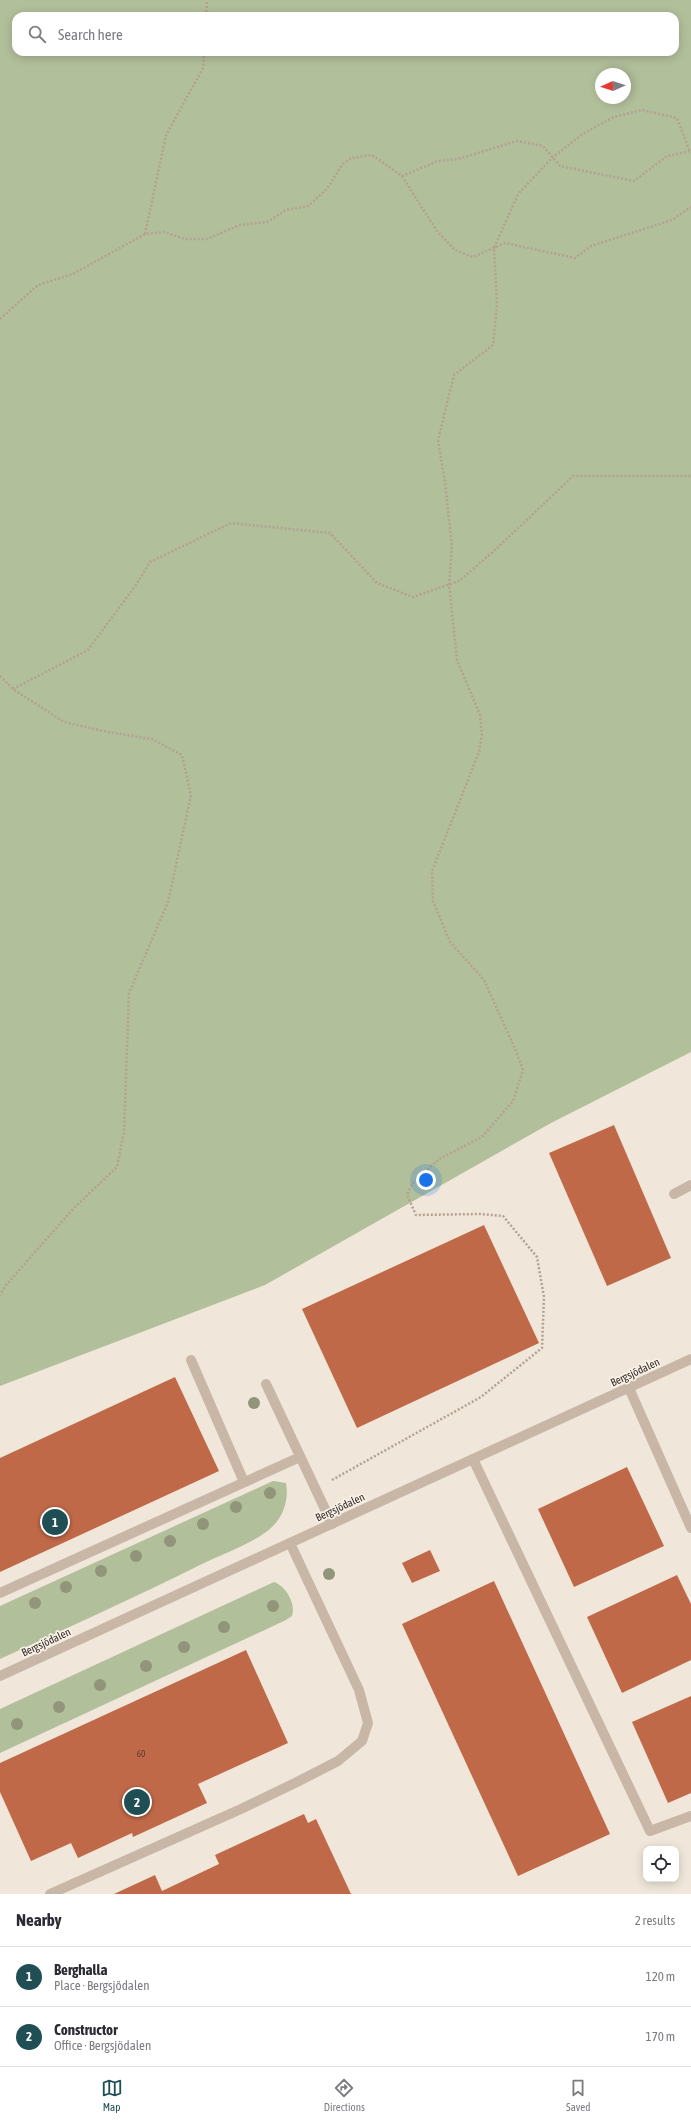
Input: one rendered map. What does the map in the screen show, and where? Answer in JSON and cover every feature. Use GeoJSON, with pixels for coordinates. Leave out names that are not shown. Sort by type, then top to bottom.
{"type":"FeatureCollection","features":[{"type":"Feature","properties":{"kind":"street"},"geometry":{"type":"LineString","coordinates":[[674,1194],[691,1185]]}},
{"type":"Feature","properties":{"kind":"street"},"geometry":{"type":"LineString","coordinates":[[191,1360],[244,1482]]}},
{"type":"Feature","properties":{"kind":"street","name":"Bergsjödalen"},"geometry":{"type":"LineString","coordinates":[[0,1676],[691,1360]]}},
{"type":"Feature","properties":{"kind":"street"},"geometry":{"type":"LineString","coordinates":[[266,1384],[332,1524]]}},
{"type":"Feature","properties":{"kind":"street"},"geometry":{"type":"LineString","coordinates":[[629,1388],[691,1528]]}},
{"type":"Feature","properties":{"kind":"street"},"geometry":{"type":"LineString","coordinates":[[0,1593],[300,1456]]}},
{"type":"Feature","properties":{"kind":"street"},"geometry":{"type":"LineString","coordinates":[[473,1459],[650,1831],[691,1816]]}},
{"type":"Feature","properties":{"kind":"street"},"geometry":{"type":"LineString","coordinates":[[50,1894],[297,1782],[338,1761],[362,1741],[368,1723],[359,1690],[290,1543]]}},
{"type":"Feature","properties":{"kind":"path"},"geometry":{"type":"LineString","coordinates":[[206,12],[207,0]]}},
{"type":"Feature","properties":{"kind":"path"},"geometry":{"type":"LineString","coordinates":[[145,234],[166,135],[202,68],[204,56]]}},
{"type":"Feature","properties":{"kind":"path"},"geometry":{"type":"LineString","coordinates":[[316,1489],[481,1397],[542,1348],[544,1297],[536,1258],[503,1216],[449,1213],[416,1215],[407,1195],[412,1184],[439,1159],[482,1137],[513,1102],[523,1070],[516,1050],[484,980],[450,942],[433,901],[432,871],[479,752],[482,735],[480,715],[458,660],[449,584],[452,547],[445,482],[438,440],[454,375],[493,345],[497,306],[494,248],[518,194],[553,157],[584,133],[614,117],[642,110],[677,118],[691,151],[667,156],[634,181],[560,166],[553,157],[543,146],[517,141],[458,159],[438,161],[402,176]]}},
{"type":"Feature","properties":{"kind":"path"},"geometry":{"type":"LineString","coordinates":[[0,319],[38,285],[73,274],[145,234],[164,232],[185,239],[207,239],[240,225],[267,222],[286,210],[308,206],[327,189],[342,165],[351,158],[372,155],[402,176],[437,231],[455,250],[473,257],[505,243],[575,258],[591,246],[672,220],[691,207]]}},
{"type":"Feature","properties":{"kind":"path"},"geometry":{"type":"LineString","coordinates":[[13,689],[88,650],[136,585],[150,562],[231,524],[330,534],[377,583],[413,597],[459,581],[494,551],[573,476],[691,476]]}},
{"type":"Feature","properties":{"kind":"path"},"geometry":{"type":"LineString","coordinates":[[0,676],[13,689],[64,722],[108,732],[152,739],[182,755],[191,795],[168,902],[129,993],[124,1132],[117,1167],[73,1209],[6,1284],[0,1295]]}},
{"type":"Feature","properties":{"kind":"green space"},"geometry":{"type":"Polygon","coordinates":[[[0,0],[691,0],[691,1052],[551,1123],[265,1285],[0,1386],[0,0]]]}},
{"type":"Feature","properties":{"kind":"green space"},"geometry":{"type":"Polygon","coordinates":[[[273,1481],[286,1483],[287,1495],[285,1506],[280,1518],[265,1533],[238,1548],[0,1659],[0,1606],[273,1481]]]}},
{"type":"Feature","properties":{"kind":"green space"},"geometry":{"type":"Polygon","coordinates":[[[274,1582],[286,1591],[293,1606],[292,1616],[286,1620],[0,1753],[0,1709],[274,1582]]]}},
{"type":"Feature","properties":{"kind":"building"},"geometry":{"type":"Polygon","coordinates":[[[614,1125],[671,1258],[607,1286],[549,1153],[614,1125]]]}},
{"type":"Feature","properties":{"kind":"building"},"geometry":{"type":"Polygon","coordinates":[[[484,1225],[539,1343],[357,1428],[302,1309],[484,1225]]]}},
{"type":"Feature","properties":{"kind":"building"},"geometry":{"type":"Polygon","coordinates":[[[175,1377],[219,1471],[0,1572],[0,1458],[175,1377]]]}},
{"type":"Feature","properties":{"kind":"building"},"geometry":{"type":"Polygon","coordinates":[[[627,1467],[664,1546],[574,1587],[538,1509],[627,1467]]]}},
{"type":"Feature","properties":{"kind":"building"},"geometry":{"type":"Polygon","coordinates":[[[430,1550],[440,1571],[412,1583],[402,1563],[430,1550]]]}},
{"type":"Feature","properties":{"kind":"building"},"geometry":{"type":"Polygon","coordinates":[[[677,1575],[691,1604],[691,1660],[622,1693],[587,1617],[677,1575]]]}},
{"type":"Feature","properties":{"kind":"building"},"geometry":{"type":"Polygon","coordinates":[[[494,1581],[610,1834],[518,1876],[402,1624],[494,1581]]]}},
{"type":"Feature","properties":{"kind":"building"},"geometry":{"type":"Polygon","coordinates":[[[246,1650],[288,1743],[198,1784],[207,1803],[133,1837],[132,1833],[78,1858],[71,1843],[31,1861],[0,1792],[0,1763],[246,1650]]]}},
{"type":"Feature","properties":{"kind":"building"},"geometry":{"type":"Polygon","coordinates":[[[691,1696],[691,1793],[668,1803],[632,1722],[691,1696]]]}},
{"type":"Feature","properties":{"kind":"building"},"geometry":{"type":"Polygon","coordinates":[[[304,1814],[308,1823],[316,1819],[351,1894],[114,1894],[155,1875],[162,1891],[219,1864],[215,1855],[304,1814]]]}},
{"type":"Feature","properties":{"kind":"place","name":"Berghalla"},"geometry":{"type":"Point","coordinates":[55,1522]}},
{"type":"Feature","properties":{"kind":"place","name":"Constructor"},"geometry":{"type":"Point","coordinates":[137,1802]}}]}
